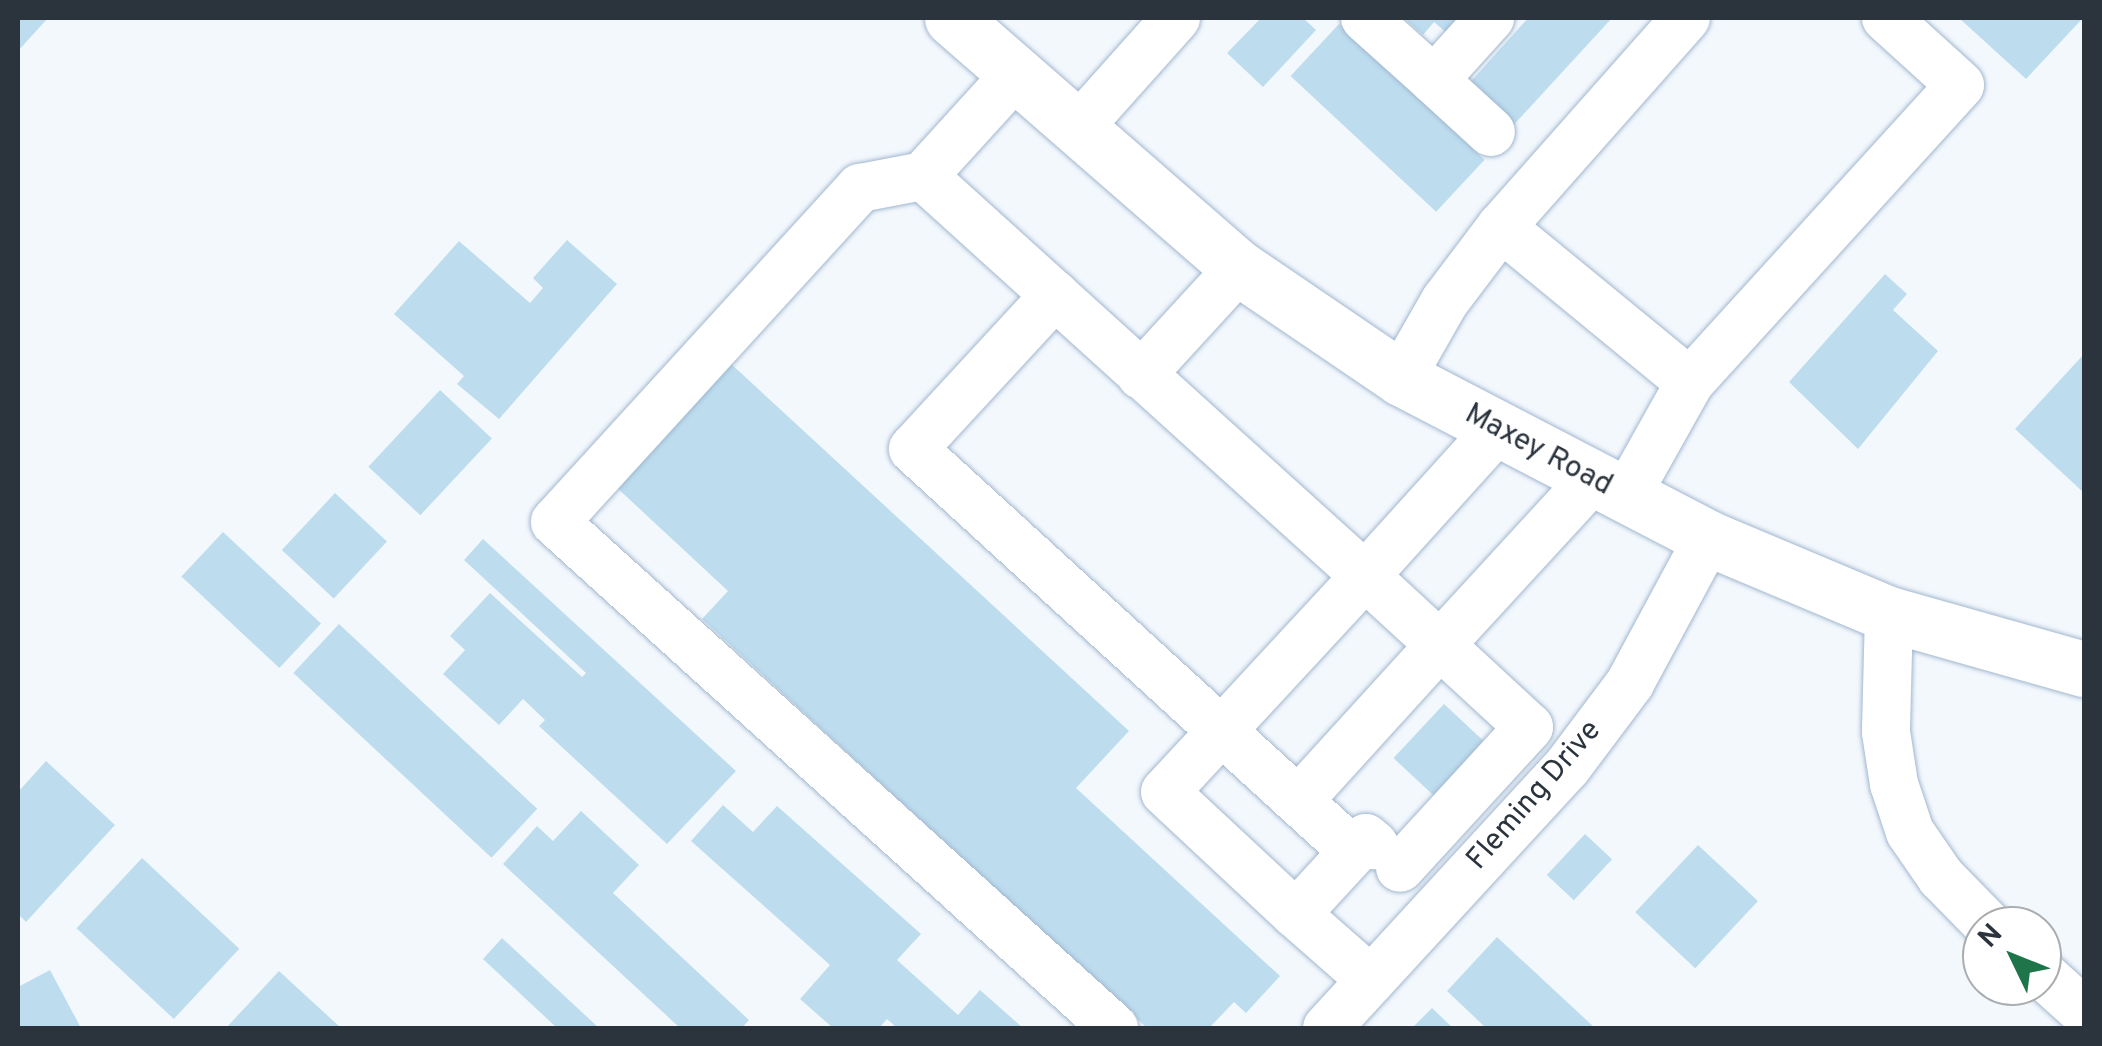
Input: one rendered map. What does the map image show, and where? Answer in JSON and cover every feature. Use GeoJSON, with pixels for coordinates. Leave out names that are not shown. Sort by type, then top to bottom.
{"type":"FeatureCollection","features":[{"type":"Feature","properties":{"kind":"main road","name":"Maxey Road"},"geometry":{"type":"LineString","coordinates":[[952,18],[1076,130],[1239,268],[1401,378],[1608,490],[1708,538],[1889,614],[2084,669]]}},
{"type":"Feature","properties":{"kind":"street"},"geometry":{"type":"LineString","coordinates":[[1076,130],[1176,18]]}},
{"type":"Feature","properties":{"kind":"street"},"geometry":{"type":"LineString","coordinates":[[1365,18],[1491,132]]}},
{"type":"Feature","properties":{"kind":"street"},"geometry":{"type":"LineString","coordinates":[[1434,80],[1490,18]]}},
{"type":"Feature","properties":{"kind":"street"},"geometry":{"type":"LineString","coordinates":[[1401,378],[1446,301],[1502,227],[1686,18]]}},
{"type":"Feature","properties":{"kind":"street"},"geometry":{"type":"LineString","coordinates":[[1298,800],[1440,645],[1608,490],[1690,382],[1960,84],[1886,18]]}},
{"type":"Feature","properties":{"kind":"street"},"geometry":{"type":"LineString","coordinates":[[1015,75],[923,176],[860,188],[556,522],[1114,1028]]}},
{"type":"Feature","properties":{"kind":"street"},"geometry":{"type":"LineString","coordinates":[[923,176],[1529,727],[1400,868]]}},
{"type":"Feature","properties":{"kind":"street"},"geometry":{"type":"LineString","coordinates":[[1502,227],[1690,382]]}},
{"type":"Feature","properties":{"kind":"street"},"geometry":{"type":"LineString","coordinates":[[1140,376],[1239,268]]}},
{"type":"Feature","properties":{"kind":"street"},"geometry":{"type":"LineString","coordinates":[[1055,295],[913,449],[1352,851]]}},
{"type":"Feature","properties":{"kind":"street"},"geometry":{"type":"LineString","coordinates":[[1371,980],[1165,792],[1498,430]]}},
{"type":"Feature","properties":{"kind":"street","name":"Fleming Drive"},"geometry":{"type":"LineString","coordinates":[[1328,1028],[1568,766],[1630,683],[1708,538]]}},
{"type":"Feature","properties":{"kind":"street"},"geometry":{"type":"LineString","coordinates":[[1889,614],[1886,732],[1894,784],[1910,832],[1941,878],[1968,906]]}},
{"type":"Feature","properties":{"kind":"street"},"geometry":{"type":"LineString","coordinates":[[1296,914],[1366,838],[1441,903]]}},
{"type":"Feature","properties":{"kind":"street"},"geometry":{"type":"LineString","coordinates":[[2062,992],[2084,1012]]}},
{"type":"Feature","properties":{"kind":"building"},"geometry":{"type":"Polygon","coordinates":[[[18,18],[48,18],[18,51],[18,18]]]}},
{"type":"Feature","properties":{"kind":"building"},"geometry":{"type":"Polygon","coordinates":[[[1261,18],[1303,18],[1316,30],[1263,87],[1227,53],[1261,18]]]}},
{"type":"Feature","properties":{"kind":"building"},"geometry":{"type":"Polygon","coordinates":[[[1404,18],[1465,18],[1449,35],[1434,22],[1423,35],[1404,18]]]}},
{"type":"Feature","properties":{"kind":"building"},"geometry":{"type":"Polygon","coordinates":[[[1528,18],[1612,18],[1510,129],[1465,88],[1528,18]]]}},
{"type":"Feature","properties":{"kind":"building"},"geometry":{"type":"Polygon","coordinates":[[[1959,18],[2083,18],[2026,79],[1959,18]]]}},
{"type":"Feature","properties":{"kind":"building"},"geometry":{"type":"Polygon","coordinates":[[[1339,24],[1485,160],[1436,212],[1291,76],[1339,24]]]}},
{"type":"Feature","properties":{"kind":"building"},"geometry":{"type":"Polygon","coordinates":[[[567,240],[617,284],[499,419],[457,384],[464,376],[394,314],[459,241],[530,303],[543,288],[533,278],[567,240]]]}},
{"type":"Feature","properties":{"kind":"building"},"geometry":{"type":"Polygon","coordinates":[[[1885,274],[1907,294],[1893,310],[1938,351],[1858,449],[1789,382],[1885,274]]]}},
{"type":"Feature","properties":{"kind":"building"},"geometry":{"type":"Polygon","coordinates":[[[2084,354],[2084,493],[2015,429],[2084,354]]]}},
{"type":"Feature","properties":{"kind":"building"},"geometry":{"type":"Polygon","coordinates":[[[729,362],[1129,731],[1076,788],[1280,976],[1246,1013],[1234,1002],[1209,1028],[1147,1028],[702,619],[728,591],[615,486],[729,362]]]}},
{"type":"Feature","properties":{"kind":"building"},"geometry":{"type":"Polygon","coordinates":[[[440,390],[492,438],[420,515],[368,467],[440,390]]]}},
{"type":"Feature","properties":{"kind":"building"},"geometry":{"type":"Polygon","coordinates":[[[335,493],[387,541],[334,598],[282,550],[335,493]]]}},
{"type":"Feature","properties":{"kind":"building"},"geometry":{"type":"Polygon","coordinates":[[[223,532],[321,623],[279,668],[181,577],[223,532]]]}},
{"type":"Feature","properties":{"kind":"building"},"geometry":{"type":"Polygon","coordinates":[[[483,539],[736,771],[667,844],[539,726],[545,720],[523,699],[499,725],[443,674],[465,650],[450,636],[490,593],[582,677],[586,673],[464,560],[483,539]]]}},
{"type":"Feature","properties":{"kind":"building"},"geometry":{"type":"Polygon","coordinates":[[[339,624],[537,809],[492,858],[293,673],[339,624]]]}},
{"type":"Feature","properties":{"kind":"building"},"geometry":{"type":"Polygon","coordinates":[[[1444,704],[1496,752],[1445,807],[1394,758],[1444,704]]]}},
{"type":"Feature","properties":{"kind":"building"},"geometry":{"type":"Polygon","coordinates":[[[46,761],[115,825],[26,922],[18,914],[18,792],[46,761]]]}},
{"type":"Feature","properties":{"kind":"building"},"geometry":{"type":"Polygon","coordinates":[[[723,805],[753,832],[777,806],[921,934],[897,960],[958,1015],[980,990],[1023,1028],[897,1028],[887,1019],[879,1028],[833,1028],[800,999],[830,965],[691,841],[723,805]]]}},
{"type":"Feature","properties":{"kind":"building"},"geometry":{"type":"Polygon","coordinates":[[[581,811],[639,865],[613,893],[749,1020],[742,1028],[680,1028],[503,864],[537,826],[553,841],[581,811]]]}},
{"type":"Feature","properties":{"kind":"building"},"geometry":{"type":"Polygon","coordinates":[[[1585,834],[1612,859],[1574,900],[1547,875],[1585,834]]]}},
{"type":"Feature","properties":{"kind":"building"},"geometry":{"type":"Polygon","coordinates":[[[1698,845],[1758,901],[1695,968],[1635,912],[1698,845]]]}},
{"type":"Feature","properties":{"kind":"building"},"geometry":{"type":"Polygon","coordinates":[[[142,858],[239,949],[174,1019],[77,928],[142,858]]]}},
{"type":"Feature","properties":{"kind":"building"},"geometry":{"type":"Polygon","coordinates":[[[1497,937],[1595,1028],[1486,1028],[1447,991],[1497,937]]]}},
{"type":"Feature","properties":{"kind":"building"},"geometry":{"type":"Polygon","coordinates":[[[502,938],[599,1028],[557,1028],[483,959],[502,938]]]}},
{"type":"Feature","properties":{"kind":"building"},"geometry":{"type":"Polygon","coordinates":[[[50,970],[81,1028],[18,1028],[18,987],[50,970]]]}},
{"type":"Feature","properties":{"kind":"building"},"geometry":{"type":"Polygon","coordinates":[[[279,971],[341,1028],[226,1028],[279,971]]]}},
{"type":"Feature","properties":{"kind":"building"},"geometry":{"type":"Polygon","coordinates":[[[1432,1008],[1453,1028],[1412,1028],[1432,1008]]]}}]}
